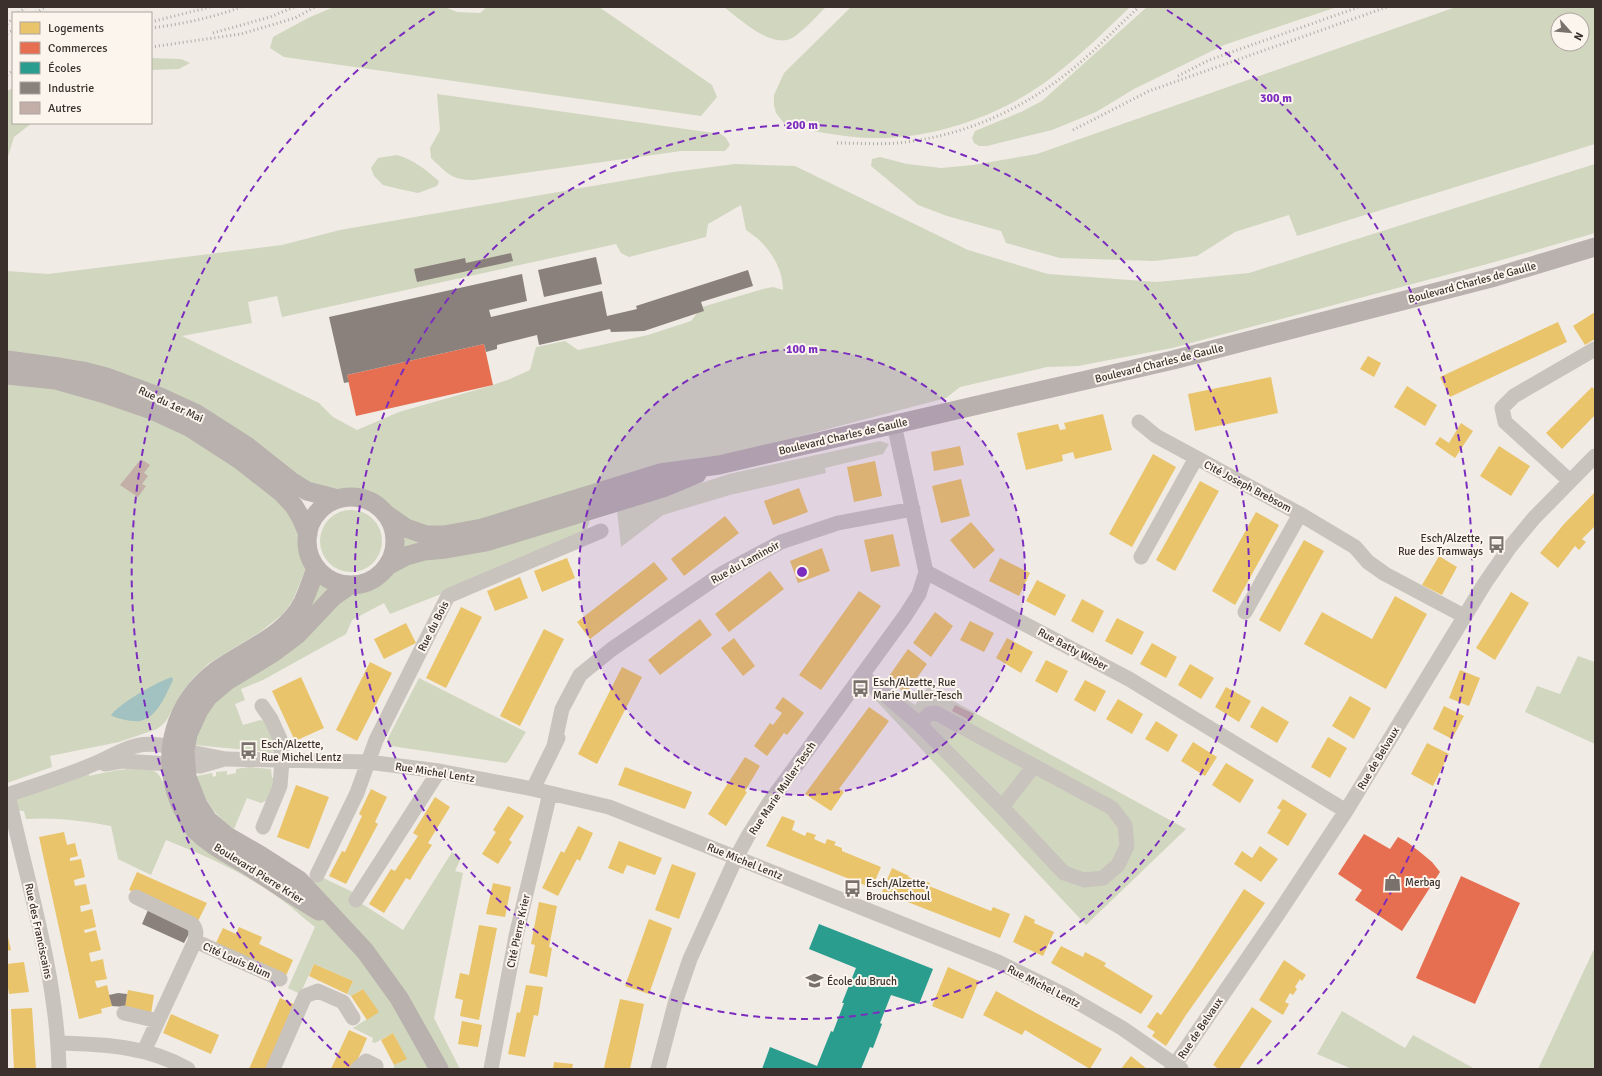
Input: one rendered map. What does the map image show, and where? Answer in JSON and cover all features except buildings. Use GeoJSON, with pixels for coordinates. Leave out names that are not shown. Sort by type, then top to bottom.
{"type":"FeatureCollection","features":[{"type":"Feature","properties":{"kind":"main road","name":"Boulevard Charles de Gaulle"},"geometry":{"type":"LineString","coordinates":[[386,514],[406,528],[426,535],[444,534],[482,528],[660,473],[719,465],[1173,360],[1494,277],[1595,247]]}},
{"type":"Feature","properties":{"kind":"main road","name":"Rue du 1er Mai"},"geometry":{"type":"LineString","coordinates":[[7,360],[59,366],[83,371],[160,397],[197,414],[247,446],[291,482],[307,491],[338,498]]}},
{"type":"Feature","properties":{"kind":"main road","name":"Rue du 1er Mai"},"geometry":{"type":"LineString","coordinates":[[7,374],[56,380],[102,393],[152,410],[189,427],[240,460],[282,493],[294,506],[308,534]]}},
{"type":"Feature","properties":{"kind":"main road","name":"Boulevard Charles de Gaulle"},"geometry":{"type":"LineString","coordinates":[[387,566],[406,556],[424,551],[486,542],[663,488],[719,465]]}},
{"type":"Feature","properties":{"kind":"main road"},"geometry":{"type":"LineString","coordinates":[[357,497],[370,501],[386,514],[392,526],[395,540],[393,554],[387,566],[377,576],[364,583],[350,585],[337,583],[326,577],[316,568],[310,558],[307,546],[308,534],[311,522],[318,512],[327,504],[338,498],[357,497]]}},
{"type":"Feature","properties":{"kind":"main road","name":"Boulevard Pierre Krier"},"geometry":{"type":"LineString","coordinates":[[316,568],[302,603],[288,623],[266,641],[217,671],[201,684],[181,714],[175,729],[178,757],[196,801],[208,820],[227,836],[260,854],[300,880],[365,951],[399,998],[439,1069]]}},
{"type":"Feature","properties":{"kind":"main road","name":"Boulevard Pierre Krier"},"geometry":{"type":"LineString","coordinates":[[178,757],[194,721],[208,697],[227,681],[273,653],[297,634],[333,597],[350,585]]}},
{"type":"Feature","properties":{"kind":"street"},"geometry":{"type":"LineString","coordinates":[[1570,481],[1505,422],[1502,408],[1514,396],[1595,349]]}},
{"type":"Feature","properties":{"kind":"street","name":"Cité Joseph Brebsom"},"geometry":{"type":"LineString","coordinates":[[1139,422],[1156,436],[1300,514],[1355,547],[1368,562],[1385,574],[1464,616]]}},
{"type":"Feature","properties":{"kind":"street"},"geometry":{"type":"LineString","coordinates":[[894,424],[926,572]]}},
{"type":"Feature","properties":{"kind":"street","name":"Rue de Belvaux"},"geometry":{"type":"LineString","coordinates":[[1176,1067],[1346,811],[1485,582],[1510,547],[1534,518],[1595,456]]}},
{"type":"Feature","properties":{"kind":"street","name":"Cité Joseph Brebsom"},"geometry":{"type":"LineString","coordinates":[[1141,557],[1196,458]]}},
{"type":"Feature","properties":{"kind":"street","name":"Rue du Laminoir"},"geometry":{"type":"LineString","coordinates":[[533,789],[597,661],[612,649],[723,573],[781,542],[838,523],[913,509]]}},
{"type":"Feature","properties":{"kind":"street","name":"Cité Joseph Brebsom"},"geometry":{"type":"LineString","coordinates":[[1245,612],[1300,514]]}},
{"type":"Feature","properties":{"kind":"street","name":"Rue du Bois"},"geometry":{"type":"LineString","coordinates":[[368,762],[376,740],[448,596],[601,531]]}},
{"type":"Feature","properties":{"kind":"street","name":"Rue Marie Muller-Tesch"},"geometry":{"type":"LineString","coordinates":[[658,1069],[676,1000],[690,958],[736,858],[769,803],[919,594],[926,572]]}},
{"type":"Feature","properties":{"kind":"street","name":"Rue Batty Weber"},"geometry":{"type":"LineString","coordinates":[[926,572],[1129,679],[1346,811]]}},
{"type":"Feature","properties":{"kind":"street"},"geometry":{"type":"LineString","coordinates":[[862,675],[919,724],[1002,807],[1064,873],[1084,880],[1103,878],[1118,865],[1127,846],[1125,825],[1112,808],[936,713],[930,714],[919,724]]}},
{"type":"Feature","properties":{"kind":"street"},"geometry":{"type":"LineString","coordinates":[[262,706],[272,719],[280,739],[282,761],[280,786],[264,827]]}},
{"type":"Feature","properties":{"kind":"street","name":"Rue Michel Lentz"},"geometry":{"type":"LineString","coordinates":[[8,795],[90,766],[120,751],[147,743],[200,766],[226,759],[368,762],[439,771],[533,789],[609,807],[998,962],[1065,995],[1122,1028],[1176,1067]]}},
{"type":"Feature","properties":{"kind":"street"},"geometry":{"type":"LineString","coordinates":[[317,875],[357,793],[368,762]]}},
{"type":"Feature","properties":{"kind":"street"},"geometry":{"type":"LineString","coordinates":[[1002,807],[1034,766]]}},
{"type":"Feature","properties":{"kind":"street"},"geometry":{"type":"LineString","coordinates":[[356,900],[439,771]]}},
{"type":"Feature","properties":{"kind":"street","name":"Cité Pierre Krier"},"geometry":{"type":"LineString","coordinates":[[491,1069],[516,936],[550,793]]}},
{"type":"Feature","properties":{"kind":"street","name":"Rue des Franciscains"},"geometry":{"type":"LineString","coordinates":[[8,795],[49,971],[58,1043],[59,1069]]}},
{"type":"Feature","properties":{"kind":"street","name":"Cité Louis Blum"},"geometry":{"type":"LineString","coordinates":[[136,897],[192,924],[195,929],[195,941],[144,1051]]}},
{"type":"Feature","properties":{"kind":"street","name":"Cité Louis Blum"},"geometry":{"type":"LineString","coordinates":[[195,941],[280,979]]}},
{"type":"Feature","properties":{"kind":"street"},"geometry":{"type":"LineString","coordinates":[[273,1069],[305,996],[318,991],[343,1002],[353,1018]]}},
{"type":"Feature","properties":{"kind":"street"},"geometry":{"type":"LineString","coordinates":[[124,1013],[158,1021]]}},
{"type":"Feature","properties":{"kind":"street"},"geometry":{"type":"LineString","coordinates":[[58,1043],[105,1044],[144,1051],[179,1064],[188,1069]]}},
{"type":"Feature","properties":{"kind":"street"},"geometry":{"type":"LineString","coordinates":[[357,1069],[366,1061],[376,1066]]}},
{"type":"Feature","properties":{"kind":"green space"},"geometry":{"type":"Polygon","coordinates":[[[334,7],[445,7],[457,12],[480,13],[487,7],[599,7],[712,85],[717,97],[701,116],[284,57],[270,48],[273,37],[310,17],[334,7]]]}},
{"type":"Feature","properties":{"kind":"green space"},"geometry":{"type":"Polygon","coordinates":[[[724,7],[826,7],[794,37],[786,40],[776,40],[757,32],[724,7]]]}},
{"type":"Feature","properties":{"kind":"green space"},"geometry":{"type":"Polygon","coordinates":[[[851,7],[1130,7],[1094,42],[1056,74],[1015,101],[968,122],[919,134],[870,138],[828,134],[786,126],[776,113],[774,105],[774,95],[784,73],[851,7]]]}},
{"type":"Feature","properties":{"kind":"green space"},"geometry":{"type":"Polygon","coordinates":[[[1147,7],[1337,7],[1224,45],[1134,89],[1096,112],[1052,130],[987,146],[979,146],[974,143],[972,138],[975,131],[1021,112],[1042,101],[1147,7]]]}},
{"type":"Feature","properties":{"kind":"green space"},"geometry":{"type":"Polygon","coordinates":[[[1456,7],[1595,7],[1595,144],[1297,236],[1289,215],[1235,232],[1197,256],[1154,261],[1060,258],[1006,243],[1001,231],[947,216],[918,205],[871,166],[872,159],[880,157],[907,164],[941,168],[973,165],[1037,154],[1456,7]]]}},
{"type":"Feature","properties":{"kind":"green space"},"geometry":{"type":"Polygon","coordinates":[[[152,58],[181,59],[190,63],[179,69],[152,70],[152,58]]]}},
{"type":"Feature","properties":{"kind":"green space"},"geometry":{"type":"Polygon","coordinates":[[[12,88],[12,124],[31,124],[14,137],[7,160],[7,91],[12,88]]]}},
{"type":"Feature","properties":{"kind":"green space"},"geometry":{"type":"Polygon","coordinates":[[[437,94],[721,134],[726,138],[730,145],[725,151],[681,151],[474,180],[460,179],[450,175],[431,158],[430,148],[440,130],[437,94]]]}},
{"type":"Feature","properties":{"kind":"green space"},"geometry":{"type":"Polygon","coordinates":[[[397,155],[419,165],[439,181],[437,186],[418,193],[383,185],[374,176],[371,168],[378,158],[397,155]]]}},
{"type":"Feature","properties":{"kind":"green space"},"geometry":{"type":"Polygon","coordinates":[[[735,164],[795,166],[968,250],[1048,274],[1157,282],[1249,273],[1595,164],[1595,233],[1491,263],[1172,348],[1078,366],[1047,367],[960,387],[946,398],[660,473],[591,517],[584,538],[390,614],[384,603],[352,620],[346,634],[263,680],[241,689],[245,700],[235,704],[243,725],[260,720],[265,721],[273,735],[274,751],[270,752],[194,745],[196,736],[211,706],[302,603],[316,568],[326,577],[337,583],[350,585],[364,583],[377,576],[387,566],[393,554],[395,540],[392,526],[382,509],[370,501],[357,497],[338,499],[247,446],[7,360],[7,271],[48,274],[282,245],[340,230],[673,172],[735,164]],[[741,205],[708,224],[706,237],[629,257],[621,253],[616,244],[282,317],[277,296],[248,302],[252,323],[182,336],[319,403],[333,417],[357,430],[399,412],[490,386],[530,370],[536,347],[565,341],[578,350],[648,335],[691,321],[702,307],[763,289],[773,287],[783,290],[783,283],[774,258],[756,237],[746,230],[741,205]]]}},
{"type":"Feature","properties":{"kind":"green space"},"geometry":{"type":"Polygon","coordinates":[[[7,375],[102,393],[240,460],[308,534],[307,546],[310,558],[293,600],[283,614],[260,632],[208,664],[194,677],[182,692],[166,721],[157,729],[119,742],[50,756],[52,767],[7,783],[7,375]]]}},
{"type":"Feature","properties":{"kind":"green space"},"geometry":{"type":"Polygon","coordinates":[[[880,441],[889,444],[883,454],[825,468],[826,473],[730,495],[663,515],[621,547],[617,510],[729,474],[880,441]]]}},
{"type":"Feature","properties":{"kind":"green space"},"geometry":{"type":"Polygon","coordinates":[[[351,510],[368,515],[373,519],[377,524],[382,541],[377,558],[373,563],[368,567],[351,572],[334,567],[329,563],[325,558],[320,541],[325,524],[329,519],[334,515],[351,510]]]}},
{"type":"Feature","properties":{"kind":"green space"},"geometry":{"type":"Polygon","coordinates":[[[1578,656],[1595,662],[1595,744],[1525,712],[1537,686],[1560,694],[1578,656]]]}},
{"type":"Feature","properties":{"kind":"green space"},"geometry":{"type":"Polygon","coordinates":[[[419,678],[526,732],[509,760],[506,763],[391,746],[387,740],[419,678]]]}},
{"type":"Feature","properties":{"kind":"green space"},"geometry":{"type":"Polygon","coordinates":[[[878,678],[915,705],[928,687],[1186,829],[1086,925],[868,692],[878,678]]]}},
{"type":"Feature","properties":{"kind":"green space"},"geometry":{"type":"Polygon","coordinates":[[[90,766],[89,776],[134,768],[143,768],[157,773],[162,780],[173,810],[314,880],[317,875],[359,895],[356,900],[403,930],[452,852],[461,858],[455,871],[463,873],[434,1018],[460,1069],[394,1069],[394,1065],[406,1059],[393,1033],[375,1043],[372,1042],[373,1038],[353,1028],[378,1012],[363,989],[351,996],[347,994],[353,981],[314,964],[300,994],[288,988],[315,927],[284,901],[253,881],[210,859],[166,840],[151,875],[118,859],[111,826],[69,820],[26,819],[24,811],[12,810],[8,795],[90,766]]]}},
{"type":"Feature","properties":{"kind":"green space"},"geometry":{"type":"Polygon","coordinates":[[[249,767],[271,769],[272,778],[275,778],[270,799],[261,803],[247,798],[234,829],[215,813],[210,806],[202,792],[197,776],[212,773],[213,777],[216,776],[216,772],[227,771],[227,775],[236,773],[236,769],[249,767]]]}},
{"type":"Feature","properties":{"kind":"green space"},"geometry":{"type":"Polygon","coordinates":[[[1595,947],[1595,1069],[1538,1069],[1595,947]]]}},
{"type":"Feature","properties":{"kind":"green space"},"geometry":{"type":"Polygon","coordinates":[[[1342,1011],[1405,1048],[1413,1035],[1475,1069],[1352,1069],[1317,1054],[1342,1011]]]}},
{"type":"Feature","properties":{"kind":"water"},"geometry":{"type":"Polygon","coordinates":[[[172,677],[173,680],[161,704],[152,715],[146,719],[133,721],[111,715],[123,704],[140,693],[172,677]]]}},
{"type":"Feature","properties":{"kind":"railway"},"geometry":{"type":"LineString","coordinates":[[20,12],[25,7]]}},
{"type":"Feature","properties":{"kind":"railway"},"geometry":{"type":"LineString","coordinates":[[38,12],[45,7]]}},
{"type":"Feature","properties":{"kind":"railway"},"geometry":{"type":"LineString","coordinates":[[152,22],[210,7]]}},
{"type":"Feature","properties":{"kind":"railway"},"geometry":{"type":"LineString","coordinates":[[152,28],[197,20],[241,7]]}},
{"type":"Feature","properties":{"kind":"railway"},"geometry":{"type":"LineString","coordinates":[[213,33],[270,17],[294,7]]}},
{"type":"Feature","properties":{"kind":"railway"},"geometry":{"type":"LineString","coordinates":[[152,47],[241,34],[295,18],[315,7]]}},
{"type":"Feature","properties":{"kind":"railway"},"geometry":{"type":"LineString","coordinates":[[837,143],[881,144],[907,142],[951,133],[993,118],[1014,108],[1052,85],[1079,64],[1139,7]]}},
{"type":"Feature","properties":{"kind":"railway"},"geometry":{"type":"LineString","coordinates":[[1178,76],[1209,60],[1359,7]]}},
{"type":"Feature","properties":{"kind":"railway"},"geometry":{"type":"LineString","coordinates":[[1073,130],[1149,91],[1387,7]]}},
{"type":"Feature","properties":{"kind":"railway"},"geometry":{"type":"LineString","coordinates":[[7,24],[12,19]]}},
{"type":"Feature","properties":{"kind":"railway"},"geometry":{"type":"LineString","coordinates":[[7,34],[12,31]]}},
{"type":"Feature","properties":{"kind":"railway"},"geometry":{"type":"LineString","coordinates":[[7,75],[12,72]]}},
{"type":"Feature","properties":{"kind":"place","name":"Esch/Alzette, Rue des Tramways"},"geometry":{"type":"Point","coordinates":[1496,544]}},
{"type":"Feature","properties":{"kind":"place","name":"Esch/Alzette, Rue Marie Muller-Tesch"},"geometry":{"type":"Point","coordinates":[860,688]}},
{"type":"Feature","properties":{"kind":"place","name":"Esch/Alzette, Rue Michel Lentz"},"geometry":{"type":"Point","coordinates":[248,750]}},
{"type":"Feature","properties":{"kind":"place","name":"Merbag"},"geometry":{"type":"Point","coordinates":[1392,882]}},
{"type":"Feature","properties":{"kind":"place","name":"Esch/Alzette, Brouchschoul"},"geometry":{"type":"Point","coordinates":[853,889]}},
{"type":"Feature","properties":{"kind":"place","name":"École du Bruch"},"geometry":{"type":"Point","coordinates":[814,981]}}]}
